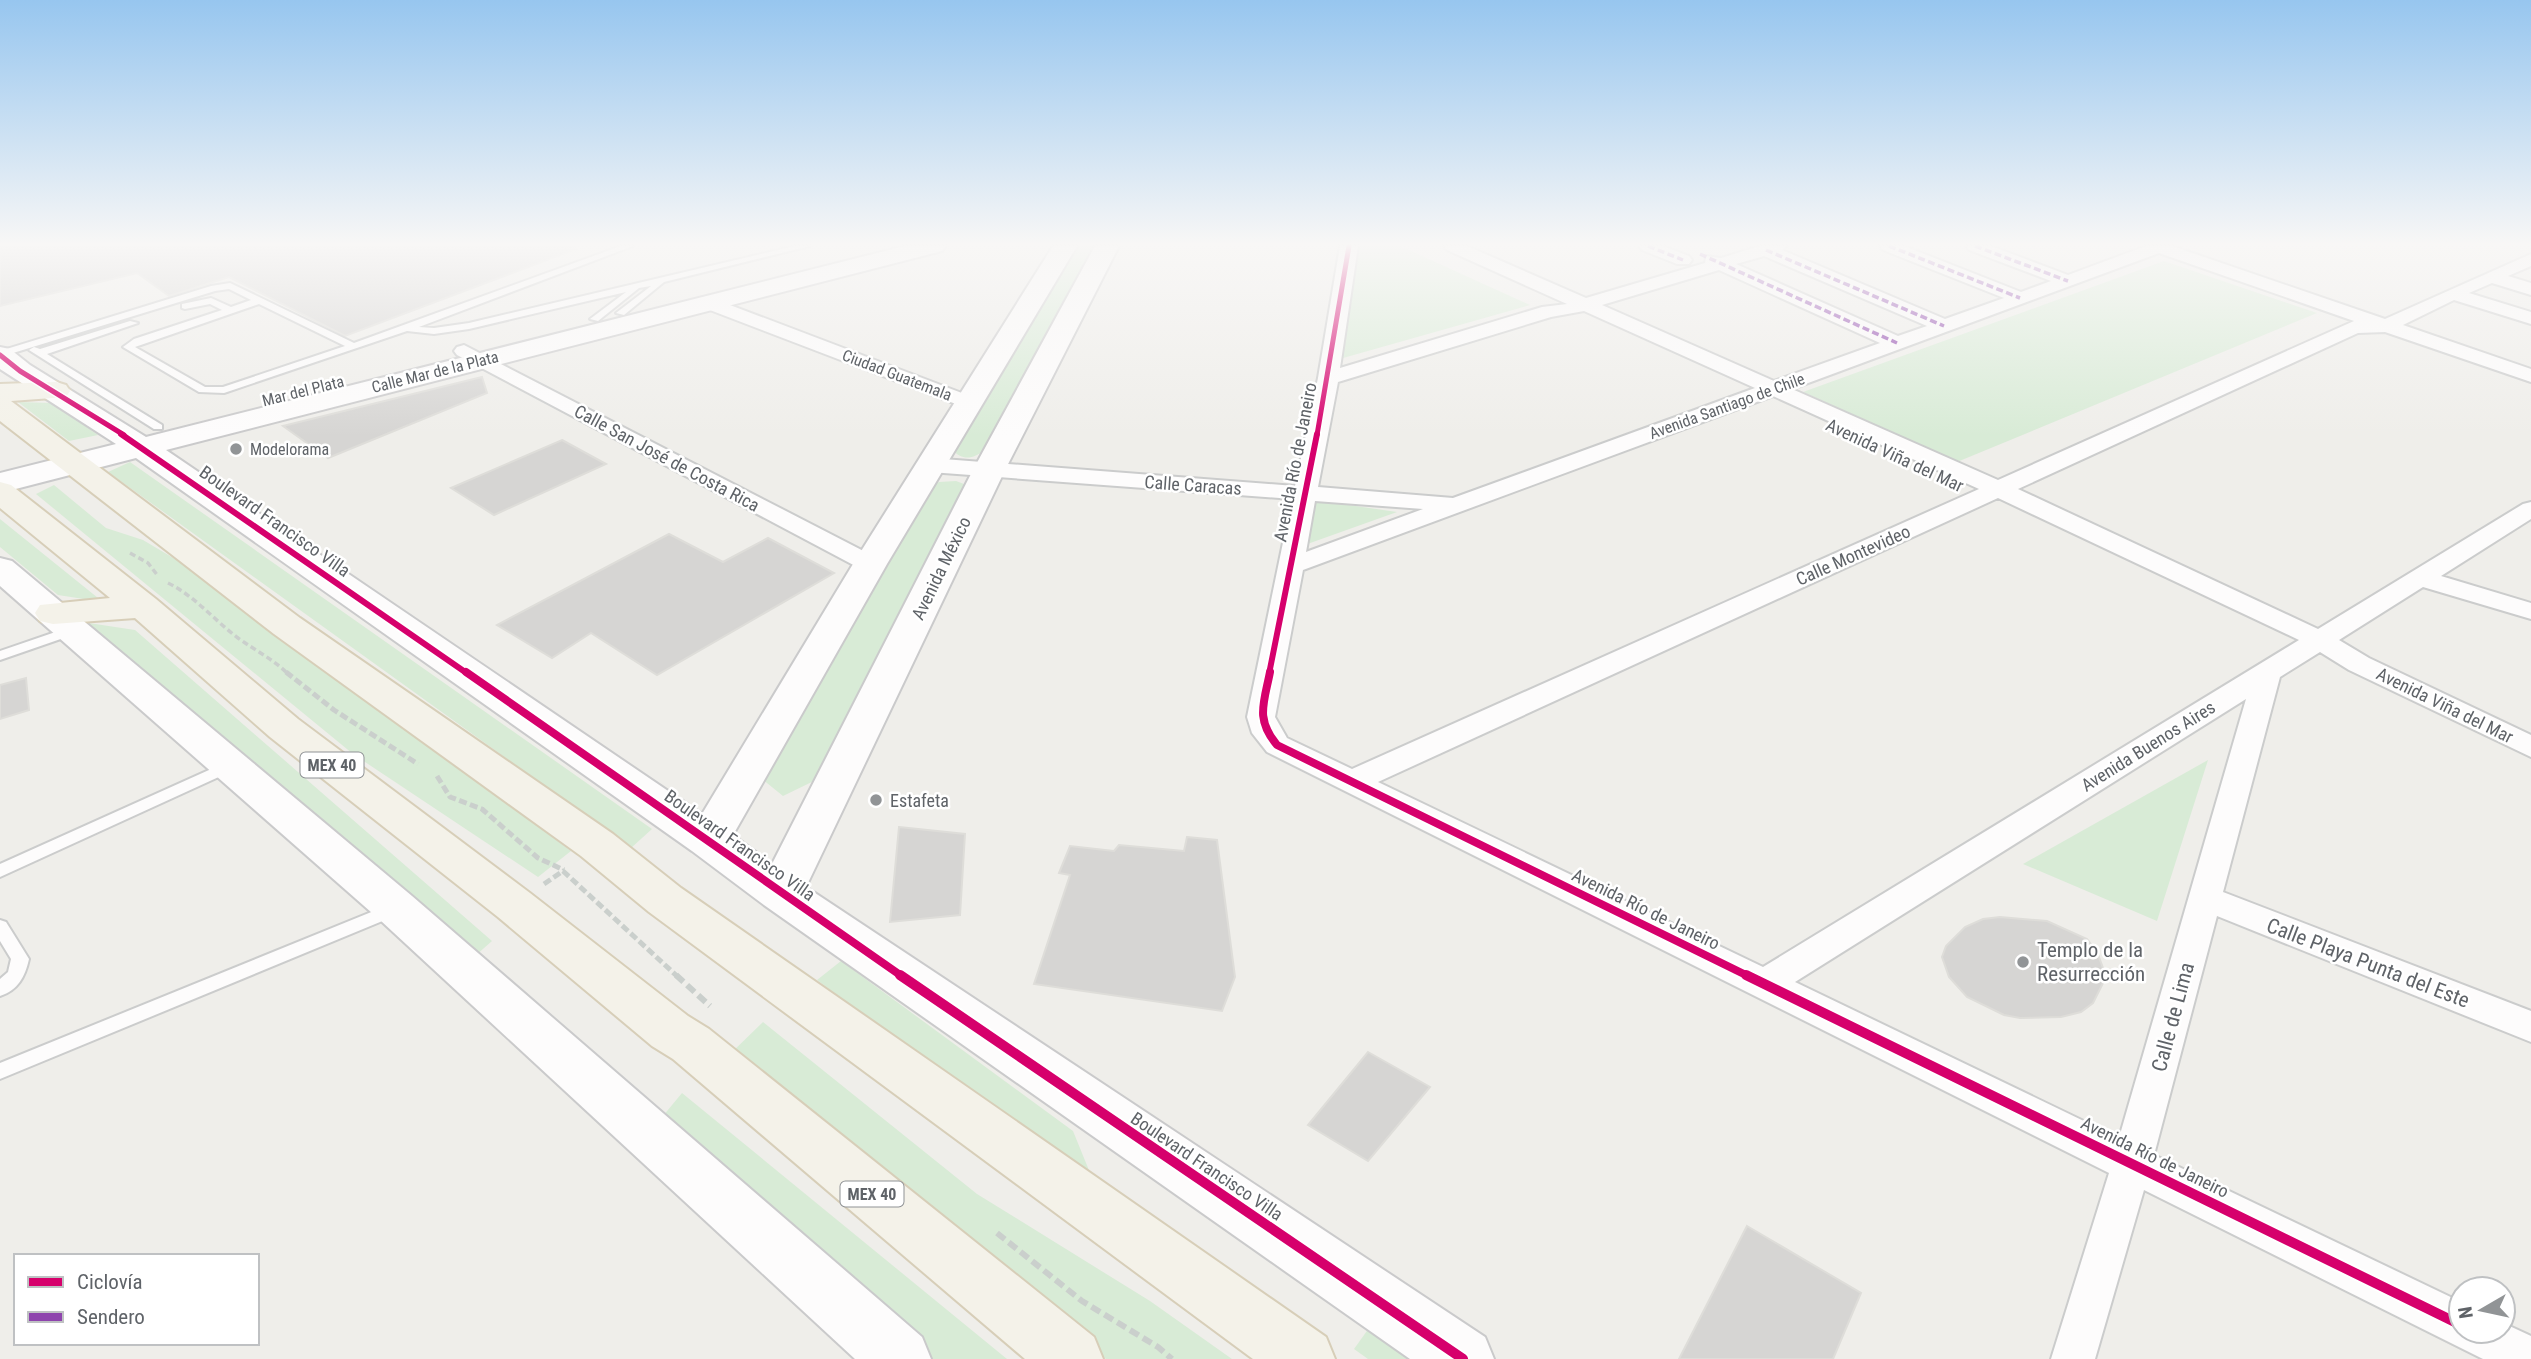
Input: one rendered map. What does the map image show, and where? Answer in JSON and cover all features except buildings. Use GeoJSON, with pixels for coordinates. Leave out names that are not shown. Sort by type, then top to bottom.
{"type":"FeatureCollection","features":[{"type":"Feature","properties":{"kind":"main road"},"geometry":{"type":"LineString","coordinates":[[472,356],[635,309]]}},
{"type":"Feature","properties":{"kind":"main road","name":"Calle Mar de la Plata"},"geometry":{"type":"LineString","coordinates":[[69,457],[140,436],[472,356],[680,309]]}},
{"type":"Feature","properties":{"kind":"main road"},"geometry":{"type":"LineString","coordinates":[[708,840],[870,564],[1026,309]]}},
{"type":"Feature","properties":{"kind":"main road","name":"Avenida México"},"geometry":{"type":"LineString","coordinates":[[780,893],[989,470],[1074,309]]}},
{"type":"Feature","properties":{"kind":"main road","name":"Boulevard Francisco Villa"},"geometry":{"type":"LineString","coordinates":[[0,354],[20,371],[140,436],[780,893],[1464,1359]]}},
{"type":"Feature","properties":{"kind":"main road"},"geometry":{"type":"LineString","coordinates":[[0,393],[56,391]]}},
{"type":"Feature","properties":{"kind":"main road"},"geometry":{"type":"LineString","coordinates":[[0,407],[69,457],[287,626],[597,845],[665,901],[1304,1359]]}},
{"type":"Feature","properties":{"kind":"main road"},"geometry":{"type":"LineString","coordinates":[[0,465],[69,457]]}},
{"type":"Feature","properties":{"kind":"main road"},"geometry":{"type":"LineString","coordinates":[[0,483],[69,457]]}},
{"type":"Feature","properties":{"kind":"main road","name":"MEX 40"},"geometry":{"type":"LineString","coordinates":[[0,492],[143,607],[284,728],[514,905],[670,1031],[691,1044],[1072,1359]]}},
{"type":"Feature","properties":{"kind":"main road"},"geometry":{"type":"LineString","coordinates":[[0,568],[396,908],[893,1357]]}},
{"type":"Feature","properties":{"kind":"main road"},"geometry":{"type":"LineString","coordinates":[[63,621],[143,607]]}},
{"type":"Feature","properties":{"kind":"street","name":"Ciudad Guatemala"},"geometry":{"type":"LineString","coordinates":[[726,309],[968,402]]}},
{"type":"Feature","properties":{"kind":"street","name":"Avenida Río de Janeiro"},"geometry":{"type":"LineString","coordinates":[[1339,309],[1328,378],[1261,717],[1267,733],[1277,745],[2447,1318]]}},
{"type":"Feature","properties":{"kind":"street"},"geometry":{"type":"LineString","coordinates":[[1328,378],[1552,309]]}},
{"type":"Feature","properties":{"kind":"street","name":"Avenida Viña del Mar"},"geometry":{"type":"LineString","coordinates":[[1576,309],[1991,492],[2312,643],[2328,657],[2359,664],[2531,747]]}},
{"type":"Feature","properties":{"kind":"street"},"geometry":{"type":"LineString","coordinates":[[1830,309],[1897,343]]}},
{"type":"Feature","properties":{"kind":"street"},"geometry":{"type":"LineString","coordinates":[[1907,309],[1944,326]]}},
{"type":"Feature","properties":{"kind":"street","name":"Avenida Santiago de Chile"},"geometry":{"type":"LineString","coordinates":[[1290,566],[1989,309]]}},
{"type":"Feature","properties":{"kind":"street"},"geometry":{"type":"LineString","coordinates":[[2323,309],[2356,322],[2386,326],[2531,376]]}},
{"type":"Feature","properties":{"kind":"street","name":"Calle Montevideo"},"geometry":{"type":"LineString","coordinates":[[1351,782],[1991,492],[2356,322],[2378,309]]}},
{"type":"Feature","properties":{"kind":"street","name":"Calle Montevideo"},"geometry":{"type":"LineString","coordinates":[[2386,326],[2419,309]]}},
{"type":"Feature","properties":{"kind":"street"},"geometry":{"type":"LineString","coordinates":[[2504,309],[2531,318]]}},
{"type":"Feature","properties":{"kind":"street","name":"Calle San José de Costa Rica"},"geometry":{"type":"LineString","coordinates":[[472,356],[870,564]]}},
{"type":"Feature","properties":{"kind":"street","name":"Calle Caracas"},"geometry":{"type":"LineString","coordinates":[[930,465],[1456,505]]}},
{"type":"Feature","properties":{"kind":"street","name":"Avenida Buenos Aires"},"geometry":{"type":"LineString","coordinates":[[1764,984],[2531,509]]}},
{"type":"Feature","properties":{"kind":"street"},"geometry":{"type":"LineString","coordinates":[[2419,578],[2531,611]]}},
{"type":"Feature","properties":{"kind":"street","name":"Calle de Lima"},"geometry":{"type":"LineString","coordinates":[[2073,1359],[2132,1164],[2267,673]]}},
{"type":"Feature","properties":{"kind":"street","name":"Calle Playa Punta del Este"},"geometry":{"type":"LineString","coordinates":[[2205,898],[2531,1027]]}},
{"type":"Feature","properties":{"kind":"street"},"geometry":{"type":"LineString","coordinates":[[2502,1345],[2530,1359]]}},
{"type":"Feature","properties":{"kind":"lane"},"geometry":{"type":"LineString","coordinates":[[0,354],[146,309]]}},
{"type":"Feature","properties":{"kind":"lane"},"geometry":{"type":"LineString","coordinates":[[39,353],[177,309]]}},
{"type":"Feature","properties":{"kind":"lane"},"geometry":{"type":"LineString","coordinates":[[280,309],[353,346]]}},
{"type":"Feature","properties":{"kind":"lane"},"geometry":{"type":"LineString","coordinates":[[230,310],[137,341],[128,347],[203,390],[217,391],[455,309]]}},
{"type":"Feature","properties":{"kind":"lane"},"geometry":{"type":"LineString","coordinates":[[404,328],[450,329],[536,309]]}},
{"type":"Feature","properties":{"kind":"lane"},"geometry":{"type":"LineString","coordinates":[[608,316],[615,309]]}},
{"type":"Feature","properties":{"kind":"lane"},"geometry":{"type":"LineString","coordinates":[[608,316],[618,309]]}},
{"type":"Feature","properties":{"kind":"lane"},"geometry":{"type":"LineString","coordinates":[[27,345],[140,436]]}},
{"type":"Feature","properties":{"kind":"lane"},"geometry":{"type":"LineString","coordinates":[[0,656],[63,621]]}},
{"type":"Feature","properties":{"kind":"lane"},"geometry":{"type":"LineString","coordinates":[[0,871],[230,766]]}},
{"type":"Feature","properties":{"kind":"lane"},"geometry":{"type":"LineString","coordinates":[[0,1071],[396,908]]}},
{"type":"Feature","properties":{"kind":"lane"},"geometry":{"type":"LineString","coordinates":[[0,927],[20,959],[16,976],[0,989]]}},
{"type":"Feature","properties":{"kind":"green space"},"geometry":{"type":"Polygon","coordinates":[[[1038,309],[1065,309],[984,450],[972,457],[964,457],[953,450],[1038,309]]]}},
{"type":"Feature","properties":{"kind":"green space"},"geometry":{"type":"Polygon","coordinates":[[[1346,309],[1514,309],[1336,360],[1346,309]]]}},
{"type":"Feature","properties":{"kind":"green space"},"geometry":{"type":"Polygon","coordinates":[[[2031,309],[2306,309],[2317,313],[1957,462],[1803,392],[2031,309]]]}},
{"type":"Feature","properties":{"kind":"green space"},"geometry":{"type":"Polygon","coordinates":[[[18,402],[52,403],[98,435],[69,441],[18,402]]]}},
{"type":"Feature","properties":{"kind":"green space"},"geometry":{"type":"Polygon","coordinates":[[[130,462],[652,829],[631,848],[108,472],[130,462]]]}},
{"type":"Feature","properties":{"kind":"green space"},"geometry":{"type":"Polygon","coordinates":[[[956,481],[964,484],[965,489],[818,779],[783,796],[762,779],[930,487],[939,482],[956,481]]]}},
{"type":"Feature","properties":{"kind":"green space"},"geometry":{"type":"Polygon","coordinates":[[[54,485],[106,528],[143,540],[202,575],[571,851],[538,877],[353,754],[36,494],[54,485]]]}},
{"type":"Feature","properties":{"kind":"green space"},"geometry":{"type":"Polygon","coordinates":[[[1307,499],[1397,512],[1299,547],[1307,499]]]}},
{"type":"Feature","properties":{"kind":"green space"},"geometry":{"type":"Polygon","coordinates":[[[0,519],[103,602],[58,595],[0,547],[0,519]]]}},
{"type":"Feature","properties":{"kind":"green space"},"geometry":{"type":"Polygon","coordinates":[[[82,622],[135,630],[492,941],[475,956],[82,622]]]}},
{"type":"Feature","properties":{"kind":"green space"},"geometry":{"type":"Polygon","coordinates":[[[2208,760],[2157,921],[2023,864],[2208,760]]]}},
{"type":"Feature","properties":{"kind":"green space"},"geometry":{"type":"Polygon","coordinates":[[[841,961],[1073,1131],[1097,1190],[817,980],[841,961]]]}},
{"type":"Feature","properties":{"kind":"green space"},"geometry":{"type":"Polygon","coordinates":[[[763,1022],[977,1194],[1150,1301],[1232,1359],[1106,1359],[728,1056],[763,1022]]]}},
{"type":"Feature","properties":{"kind":"green space"},"geometry":{"type":"Polygon","coordinates":[[[682,1093],[1007,1359],[931,1359],[653,1128],[682,1093]]]}},
{"type":"Feature","properties":{"kind":"green space"},"geometry":{"type":"Polygon","coordinates":[[[1369,1328],[1414,1359],[1368,1359],[1354,1349],[1369,1328]]]}},
{"type":"Feature","properties":{"kind":"marked path"},"geometry":{"type":"LineString","coordinates":[[1823,309],[1897,343]]}},
{"type":"Feature","properties":{"kind":"marked path"},"geometry":{"type":"LineString","coordinates":[[1905,309],[1944,326]]}},
{"type":"Feature","properties":{"kind":"cycle path"},"geometry":{"type":"LineString","coordinates":[[1339,309],[1328,378],[1261,717],[1267,733],[1277,745],[2447,1318]]}},
{"type":"Feature","properties":{"kind":"cycle path"},"geometry":{"type":"LineString","coordinates":[[0,355],[20,371],[123,435],[708,840],[780,893],[1463,1359]]}},
{"type":"Feature","properties":{"kind":"place","name":"Modelorama"},"geometry":{"type":"Point","coordinates":[236,449]}},
{"type":"Feature","properties":{"kind":"place","name":"Estafeta"},"geometry":{"type":"Point","coordinates":[876,800]}},
{"type":"Feature","properties":{"kind":"place","name":"Templo de la Resurrección"},"geometry":{"type":"Point","coordinates":[2023,962]}}]}
